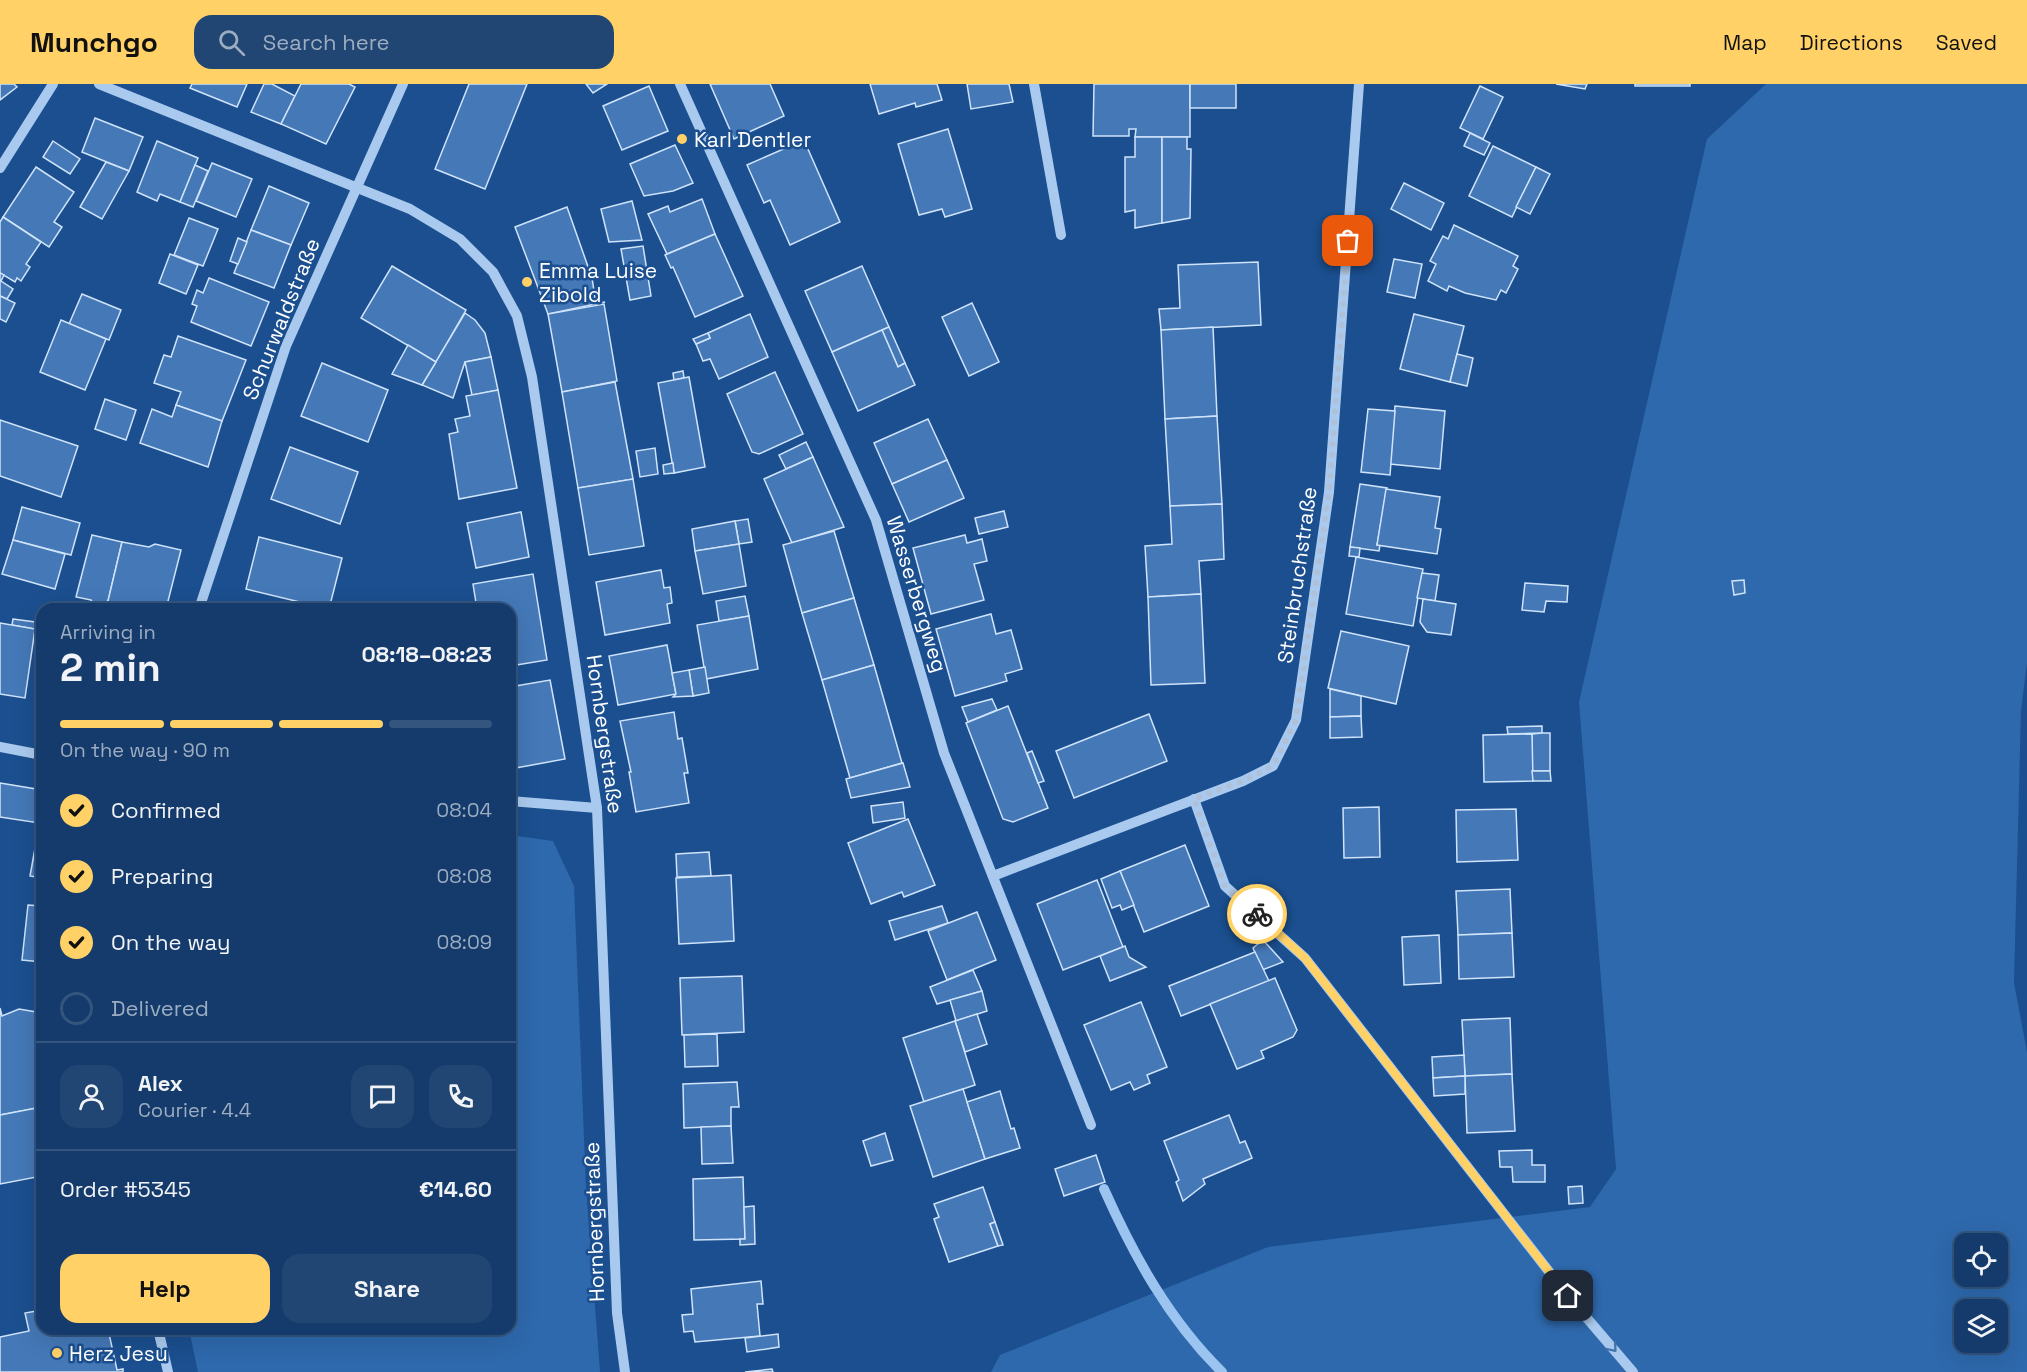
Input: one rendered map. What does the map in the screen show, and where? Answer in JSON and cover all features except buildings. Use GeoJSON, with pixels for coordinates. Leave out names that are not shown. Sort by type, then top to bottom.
{"type":"FeatureCollection","features":[{"type":"Feature","properties":{"kind":"street"},"geometry":{"type":"LineString","coordinates":[[0,168],[53,84]]}},
{"type":"Feature","properties":{"kind":"street","name":"Hornbergstraße"},"geometry":{"type":"LineString","coordinates":[[99,84],[410,209],[460,239],[493,272],[517,316],[532,377],[597,808],[617,1313],[625,1372]]}},
{"type":"Feature","properties":{"kind":"street","name":"Schurwaldstraße"},"geometry":{"type":"LineString","coordinates":[[201,603],[286,346],[403,84]]}},
{"type":"Feature","properties":{"kind":"street","name":"Wasserbergweg"},"geometry":{"type":"LineString","coordinates":[[680,84],[876,520],[944,753],[1091,1125]]}},
{"type":"Feature","properties":{"kind":"street"},"geometry":{"type":"LineString","coordinates":[[1034,84],[1061,235]]}},
{"type":"Feature","properties":{"kind":"street","name":"Steinbruchstraße"},"geometry":{"type":"LineString","coordinates":[[993,876],[1243,781],[1273,766],[1296,720],[1329,492],[1359,84]]}},
{"type":"Feature","properties":{"kind":"street"},"geometry":{"type":"LineString","coordinates":[[0,747],[36,753]]}},
{"type":"Feature","properties":{"kind":"street"},"geometry":{"type":"LineString","coordinates":[[1194,799],[1225,886],[1305,958],[1510,1221],[1633,1372]]}},
{"type":"Feature","properties":{"kind":"street"},"geometry":{"type":"LineString","coordinates":[[516,801],[597,808]]}},
{"type":"Feature","properties":{"kind":"street"},"geometry":{"type":"LineString","coordinates":[[159,1335],[168,1372]]}},
{"type":"Feature","properties":{"kind":"shaded area"},"geometry":{"type":"Polygon","coordinates":[[[1766,84],[2027,84],[2027,663],[2021,710],[2014,983],[2027,1052],[2027,1372],[991,1372],[1000,1355],[1268,1247],[1590,1207],[1616,1169],[1579,702],[1707,139],[1766,84]]]}},
{"type":"Feature","properties":{"kind":"shaded area"},"geometry":{"type":"Polygon","coordinates":[[[516,836],[553,841],[574,886],[586,1188],[600,1372],[198,1372],[190,1335],[516,1335],[516,836]]]}},
{"type":"Feature","properties":{"kind":"waterway"},"geometry":{"type":"LineString","coordinates":[[1104,1189],[1154,1286],[1185,1331],[1222,1372]]}},
{"type":"Feature","properties":{"kind":"way so far"},"geometry":{"type":"LineString","coordinates":[[1257,914],[1225,886],[1194,799],[1243,781],[1273,766],[1296,720],[1329,492],[1348,241]]}},
{"type":"Feature","properties":{"kind":"place","name":"Karl Dentler"},"geometry":{"type":"Point","coordinates":[682,139]}},
{"type":"Feature","properties":{"kind":"place","name":"Emma Luise Zibold"},"geometry":{"type":"Point","coordinates":[527,282]}},
{"type":"Feature","properties":{"kind":"place","name":"Herz Jesu"},"geometry":{"type":"Point","coordinates":[57,1353]}},
{"type":"Feature","properties":{"kind":"route"},"geometry":{"type":"LineString","coordinates":[[1257,914],[1305,958],[1568,1296]]}}]}
